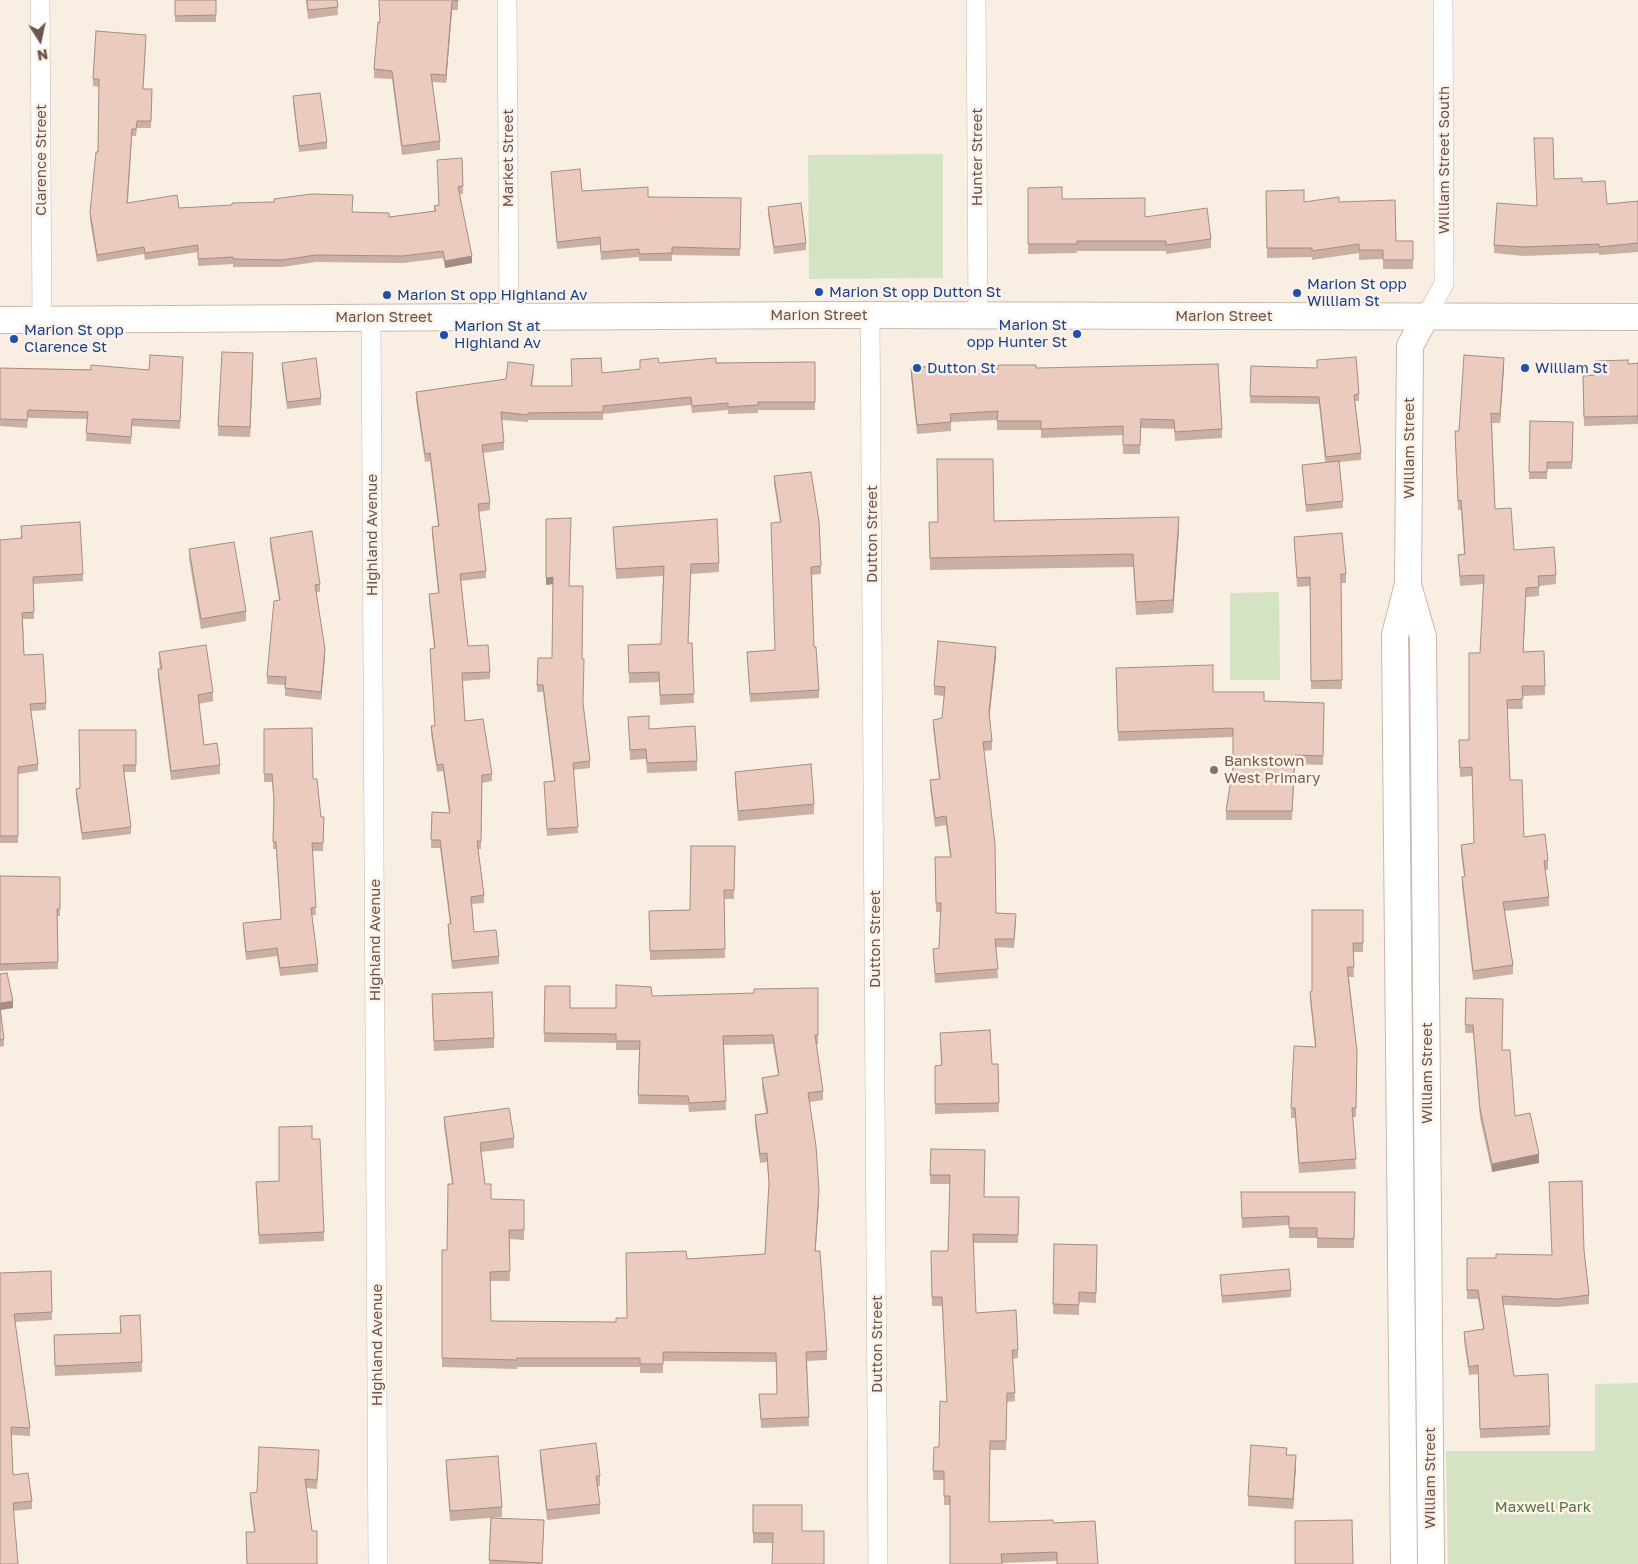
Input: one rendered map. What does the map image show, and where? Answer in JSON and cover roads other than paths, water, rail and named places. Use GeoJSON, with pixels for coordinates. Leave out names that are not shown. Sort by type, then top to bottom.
{"type":"FeatureCollection","features":[{"type":"Feature","properties":{"kind":"street","name":"Clarence Street"},"geometry":{"type":"LineString","coordinates":[[40,0],[42,320]]}},
{"type":"Feature","properties":{"kind":"street","name":"Market Street"},"geometry":{"type":"LineString","coordinates":[[507,0],[509,316]]}},
{"type":"Feature","properties":{"kind":"street","name":"Hunter Street"},"geometry":{"type":"LineString","coordinates":[[976,0],[978,315]]}},
{"type":"Feature","properties":{"kind":"street","name":"William Street South"},"geometry":{"type":"LineString","coordinates":[[1426,316],[1444,284],[1443,0]]}},
{"type":"Feature","properties":{"kind":"street","name":"Marion Street"},"geometry":{"type":"LineString","coordinates":[[0,320],[870,314],[1638,317]]}},
{"type":"Feature","properties":{"kind":"street","name":"Dutton Street"},"geometry":{"type":"LineString","coordinates":[[870,314],[878,1564]]}},
{"type":"Feature","properties":{"kind":"street","name":"Highland Avenue"},"geometry":{"type":"LineString","coordinates":[[371,316],[378,1564]]}},
{"type":"Feature","properties":{"kind":"street","name":"William Street"},"geometry":{"type":"LineString","coordinates":[[1404,1564],[1395,634],[1408,584],[1410,346],[1426,316]]}},
{"type":"Feature","properties":{"kind":"street","name":"William Street"},"geometry":{"type":"LineString","coordinates":[[1408,584],[1423,637],[1431,1564]]}},
{"type":"Feature","properties":{"kind":"place","name":"Marion St opp Dutton St"},"geometry":{"type":"Point","coordinates":[819,292]}},
{"type":"Feature","properties":{"kind":"place","name":"Marion St opp William St"},"geometry":{"type":"Point","coordinates":[1297,293]}},
{"type":"Feature","properties":{"kind":"place","name":"Marion St opp Highland Av"},"geometry":{"type":"Point","coordinates":[387,295]}},
{"type":"Feature","properties":{"kind":"place","name":"Marion St opp Hunter St"},"geometry":{"type":"Point","coordinates":[1077,334]}},
{"type":"Feature","properties":{"kind":"place","name":"Marion St at Highland Av"},"geometry":{"type":"Point","coordinates":[444,335]}},
{"type":"Feature","properties":{"kind":"place","name":"Marion St opp Clarence St"},"geometry":{"type":"Point","coordinates":[14,339]}},
{"type":"Feature","properties":{"kind":"place","name":"Dutton St"},"geometry":{"type":"Point","coordinates":[917,368]}},
{"type":"Feature","properties":{"kind":"place","name":"William St"},"geometry":{"type":"Point","coordinates":[1525,368]}},
{"type":"Feature","properties":{"kind":"place","name":"Bankstown West Primary"},"geometry":{"type":"Point","coordinates":[1214,770]}},
{"type":"Feature","properties":{"kind":"park label","name":"Maxwell Park"},"geometry":{"type":"Point","coordinates":[1543,1507]}}]}
